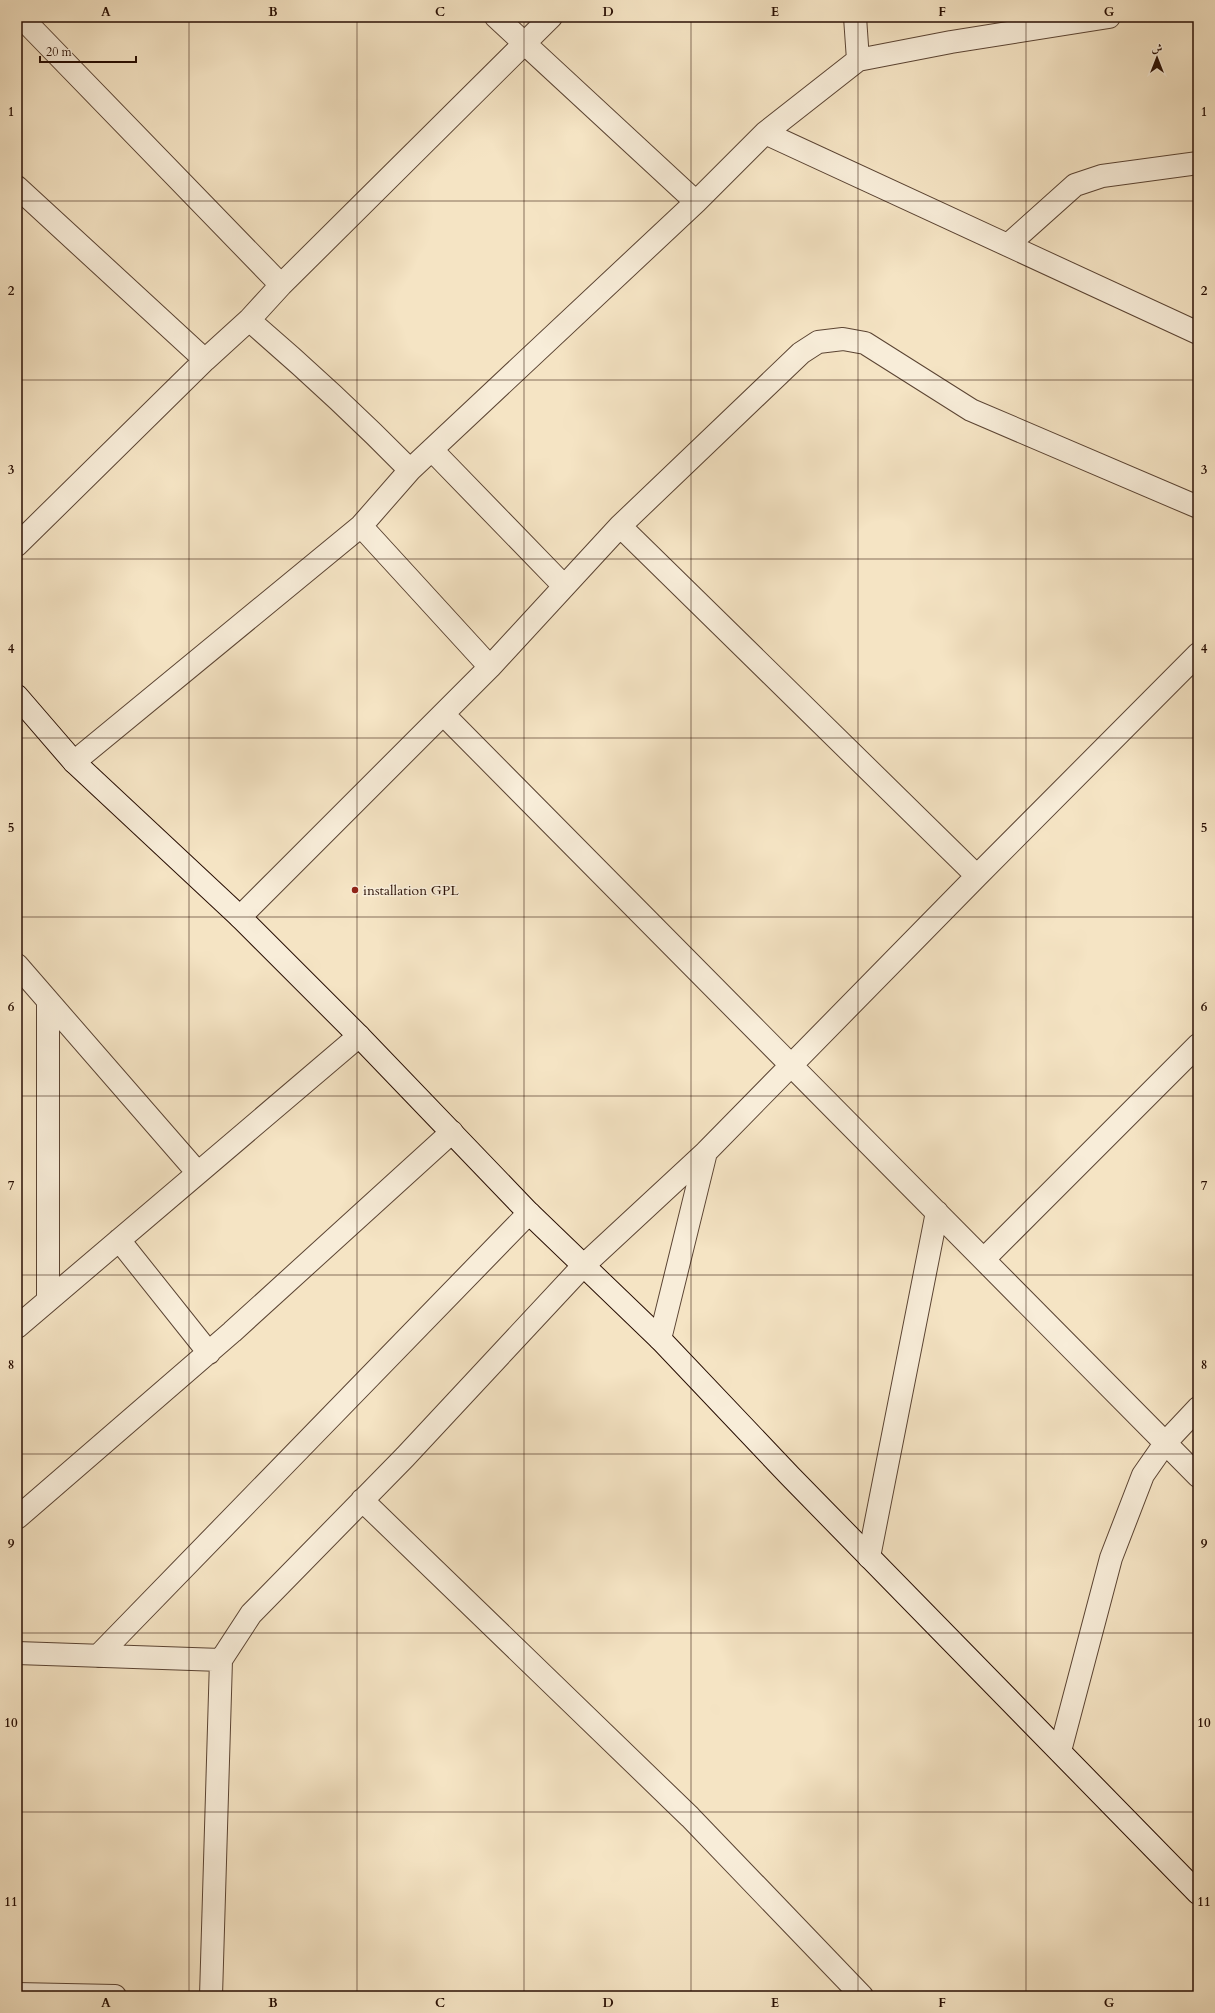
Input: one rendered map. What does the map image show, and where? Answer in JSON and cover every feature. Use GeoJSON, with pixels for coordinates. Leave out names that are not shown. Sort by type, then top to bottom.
{"type":"FeatureCollection","features":[{"type":"Feature","properties":{"kind":"street"},"geometry":{"type":"LineString","coordinates":[[21,17],[281,285]]}},
{"type":"Feature","properties":{"kind":"street"},"geometry":{"type":"LineString","coordinates":[[496,17],[696,202]]}},
{"type":"Feature","properties":{"kind":"street"},"geometry":{"type":"LineString","coordinates":[[17,544],[204,360],[249,320],[281,285],[551,17]]}},
{"type":"Feature","properties":{"kind":"street"},"geometry":{"type":"LineString","coordinates":[[855,17],[858,60]]}},
{"type":"Feature","properties":{"kind":"street"},"geometry":{"type":"LineString","coordinates":[[74,762],[361,526],[410,470],[696,202],[765,133],[858,60],[951,42],[1109,17]]}},
{"type":"Feature","properties":{"kind":"street"},"geometry":{"type":"LineString","coordinates":[[765,133],[1198,333]]}},
{"type":"Feature","properties":{"kind":"street"},"geometry":{"type":"LineString","coordinates":[[1008,245],[1075,184],[1102,176],[1198,163]]}},
{"type":"Feature","properties":{"kind":"street"},"geometry":{"type":"LineString","coordinates":[[17,186],[204,360]]}},
{"type":"Feature","properties":{"kind":"street"},"geometry":{"type":"LineString","coordinates":[[249,320],[302,365],[410,470]]}},
{"type":"Feature","properties":{"kind":"street"},"geometry":{"type":"LineString","coordinates":[[240,917],[490,667],[620,526],[801,353],[818,342],[843,339],[865,343],[970,410],[995,422],[1198,507]]}},
{"type":"Feature","properties":{"kind":"street"},"geometry":{"type":"LineString","coordinates":[[432,450],[564,586]]}},
{"type":"Feature","properties":{"kind":"street"},"geometry":{"type":"LineString","coordinates":[[361,526],[490,667]]}},
{"type":"Feature","properties":{"kind":"street"},"geometry":{"type":"LineString","coordinates":[[620,526],[977,876]]}},
{"type":"Feature","properties":{"kind":"street"},"geometry":{"type":"LineString","coordinates":[[211,1996],[221,1660],[251,1614],[405,1457],[583,1266],[706,1152],[1198,654]]}},
{"type":"Feature","properties":{"kind":"street"},"geometry":{"type":"LineString","coordinates":[[17,696],[74,762],[240,917],[359,1036],[528,1213],[660,1339],[1198,1893]]}},
{"type":"Feature","properties":{"kind":"street"},"geometry":{"type":"LineString","coordinates":[[443,714],[1198,1476]]}},
{"type":"Feature","properties":{"kind":"street"},"geometry":{"type":"LineString","coordinates":[[17,965],[198,1173]]}},
{"type":"Feature","properties":{"kind":"street"},"geometry":{"type":"LineString","coordinates":[[48,1001],[48,1300]]}},
{"type":"Feature","properties":{"kind":"street"},"geometry":{"type":"LineString","coordinates":[[17,1327],[359,1036]]}},
{"type":"Feature","properties":{"kind":"street"},"geometry":{"type":"LineString","coordinates":[[984,1260],[1198,1044]]}},
{"type":"Feature","properties":{"kind":"street"},"geometry":{"type":"LineString","coordinates":[[17,1518],[209,1353],[452,1132]]}},
{"type":"Feature","properties":{"kind":"street"},"geometry":{"type":"LineString","coordinates":[[660,1339],[706,1152]]}},
{"type":"Feature","properties":{"kind":"street"},"geometry":{"type":"LineString","coordinates":[[870,1556],[937,1212]]}},
{"type":"Feature","properties":{"kind":"street"},"geometry":{"type":"LineString","coordinates":[[98,1656],[528,1213]]}},
{"type":"Feature","properties":{"kind":"street"},"geometry":{"type":"LineString","coordinates":[[119,1240],[209,1353]]}},
{"type":"Feature","properties":{"kind":"street"},"geometry":{"type":"LineString","coordinates":[[1060,1751],[1112,1558],[1143,1474],[1166,1442],[1198,1408]]}},
{"type":"Feature","properties":{"kind":"street"},"geometry":{"type":"LineString","coordinates":[[362,1500],[690,1817],[862,1996]]}},
{"type":"Feature","properties":{"kind":"street"},"geometry":{"type":"LineString","coordinates":[[17,1653],[221,1660]]}},
{"type":"Feature","properties":{"kind":"street"},"geometry":{"type":"LineString","coordinates":[[17,1994],[115,1996]]}},
{"type":"Feature","properties":{"kind":"place","name":"installation GPL"},"geometry":{"type":"Point","coordinates":[355,890]}}]}
